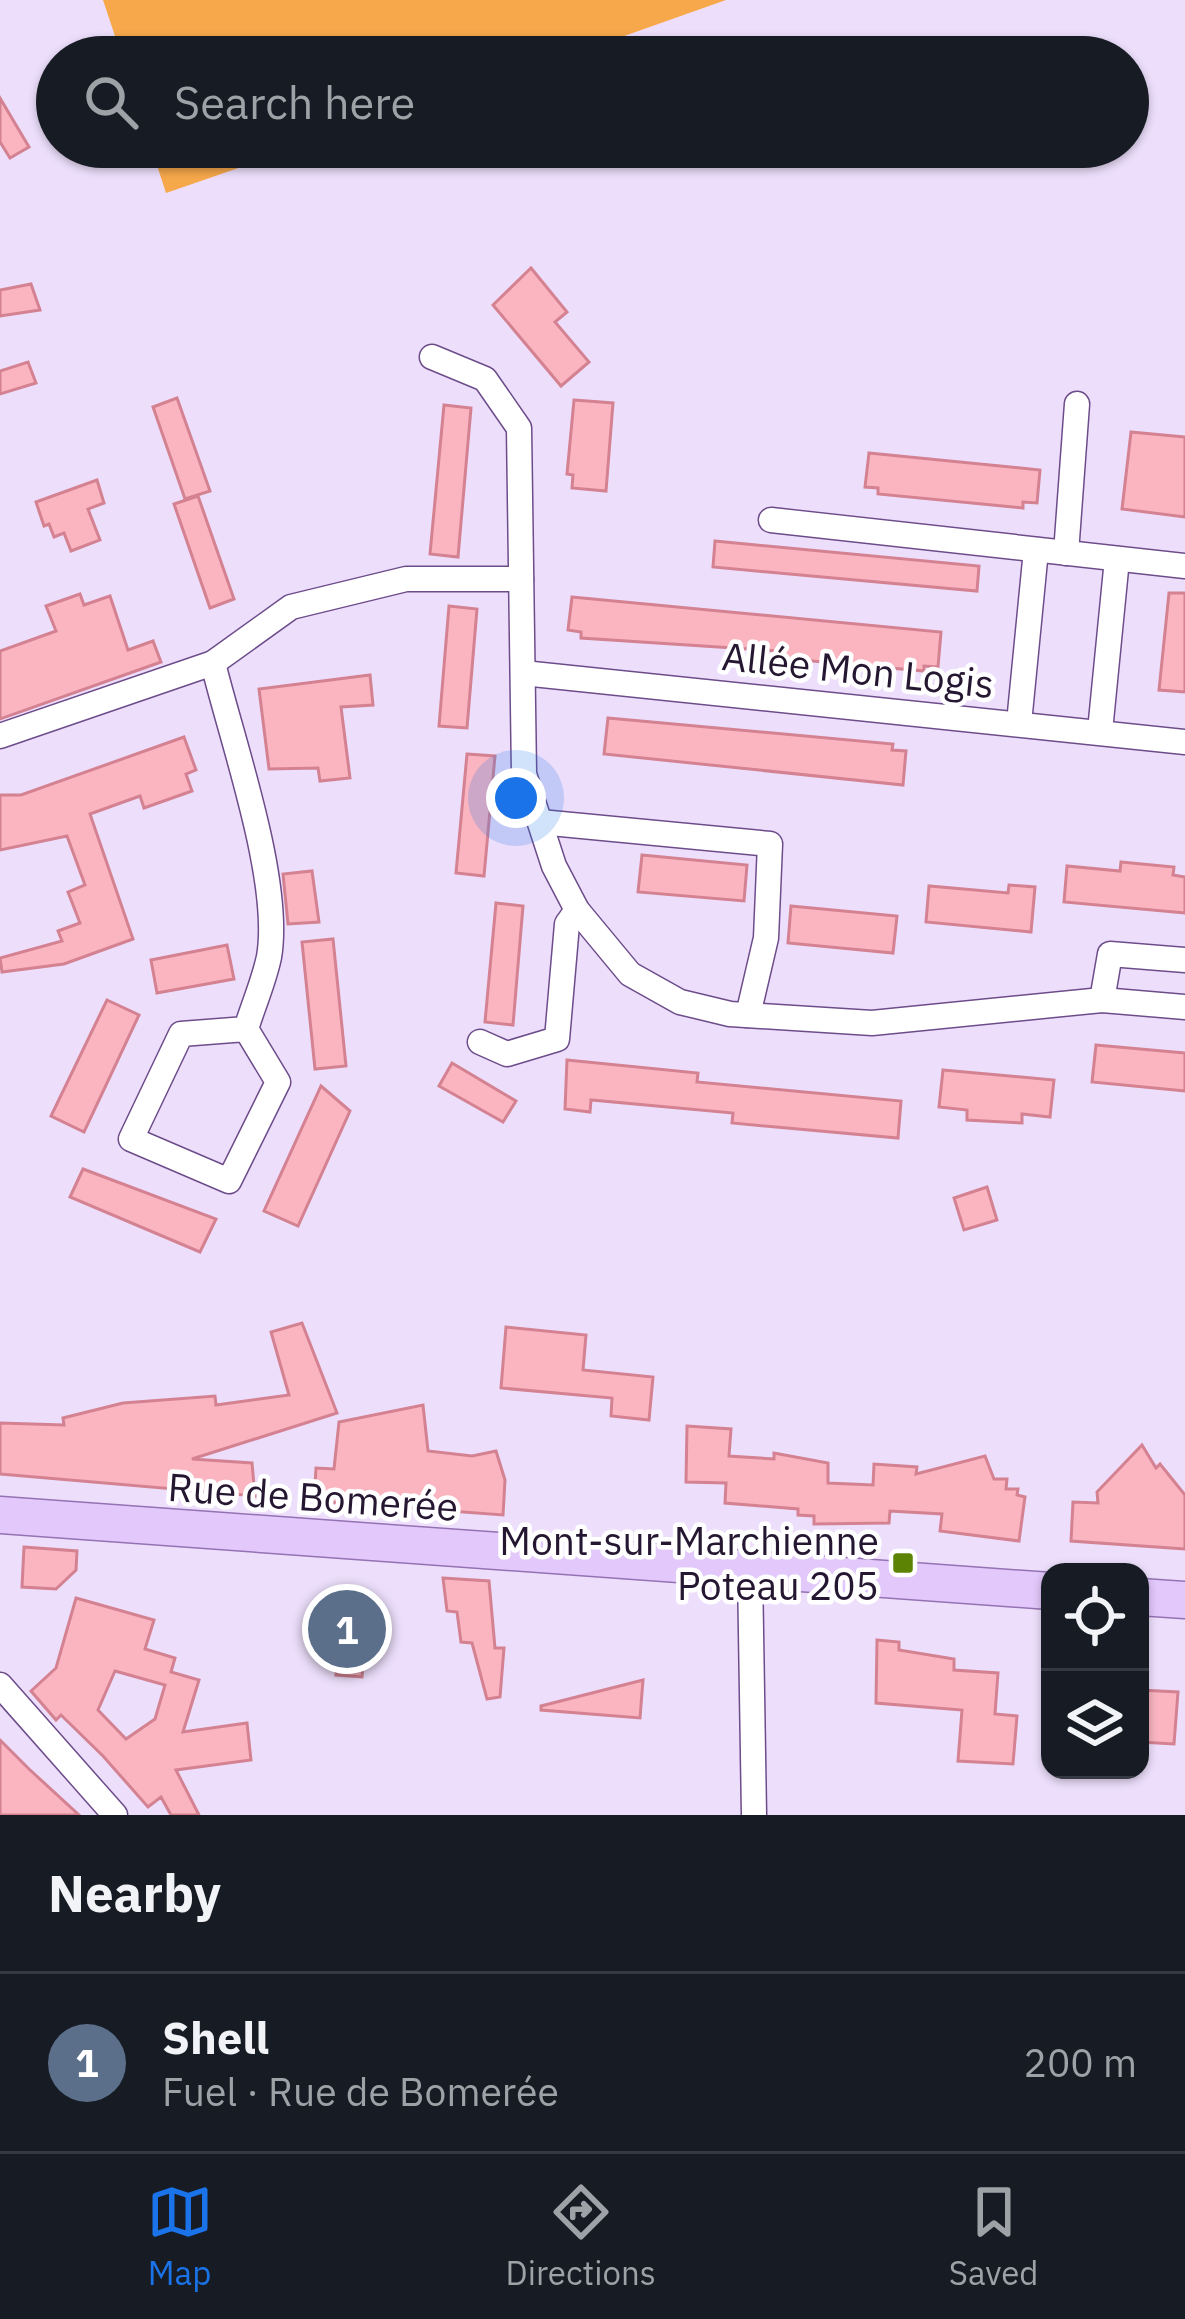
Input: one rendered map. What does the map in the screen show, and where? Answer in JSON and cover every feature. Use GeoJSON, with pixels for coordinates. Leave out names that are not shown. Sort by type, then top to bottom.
{"type":"FeatureCollection","features":[{"type":"Feature","properties":{"kind":"main road","name":"Rue de Bomerée"},"geometry":{"type":"LineString","coordinates":[[0,1515],[1041,1590]]}},
{"type":"Feature","properties":{"kind":"main road"},"geometry":{"type":"LineString","coordinates":[[1149,1598],[1185,1600]]}},
{"type":"Feature","properties":{"kind":"street"},"geometry":{"type":"LineString","coordinates":[[432,357],[485,379],[519,428],[524,774],[577,910],[630,974],[680,1002],[748,1015],[872,1023],[1102,1000],[1185,1007]]}},
{"type":"Feature","properties":{"kind":"street"},"geometry":{"type":"LineString","coordinates":[[1066,553],[1077,404]]}},
{"type":"Feature","properties":{"kind":"street"},"geometry":{"type":"LineString","coordinates":[[770,520],[1185,566]]}},
{"type":"Feature","properties":{"kind":"street"},"geometry":{"type":"LineString","coordinates":[[1019,723],[1036,550]]}},
{"type":"Feature","properties":{"kind":"street"},"geometry":{"type":"LineString","coordinates":[[1100,731],[1118,559]]}},
{"type":"Feature","properties":{"kind":"street"},"geometry":{"type":"LineString","coordinates":[[0,736],[213,663],[291,607],[406,579],[521,579]]}},
{"type":"Feature","properties":{"kind":"street"},"geometry":{"type":"LineString","coordinates":[[213,663],[260,850],[269,917],[269,956],[246,1029],[278,1082],[229,1181],[131,1138],[182,1034],[246,1029]]}},
{"type":"Feature","properties":{"kind":"street","name":"Allée Mon Logis"},"geometry":{"type":"LineString","coordinates":[[523,673],[1185,742]]}},
{"type":"Feature","properties":{"kind":"street"},"geometry":{"type":"LineString","coordinates":[[540,822],[770,844],[766,938],[748,1015]]}},
{"type":"Feature","properties":{"kind":"street"},"geometry":{"type":"LineString","coordinates":[[480,1042],[507,1054],[557,1040],[567,924],[577,910]]}},
{"type":"Feature","properties":{"kind":"street"},"geometry":{"type":"LineString","coordinates":[[1102,1000],[1109,954],[1185,960]]}},
{"type":"Feature","properties":{"kind":"street"},"geometry":{"type":"LineString","coordinates":[[750,1571],[754,1815]]}},
{"type":"Feature","properties":{"kind":"street"},"geometry":{"type":"LineString","coordinates":[[0,1685],[115,1815]]}},
{"type":"Feature","properties":{"kind":"shaded area"},"geometry":{"type":"Polygon","coordinates":[[[103,0],[726,0],[624,36],[115,36],[103,0]]]}},
{"type":"Feature","properties":{"kind":"shaded area"},"geometry":{"type":"Polygon","coordinates":[[[158,168],[239,168],[166,193],[158,168]]]}},
{"type":"Feature","properties":{"kind":"building"},"geometry":{"type":"Polygon","coordinates":[[[0,98],[29,147],[10,158],[0,142],[0,98]]]}},
{"type":"Feature","properties":{"kind":"building"},"geometry":{"type":"Polygon","coordinates":[[[531,268],[567,312],[555,322],[589,362],[561,386],[493,305],[531,268]]]}},
{"type":"Feature","properties":{"kind":"building"},"geometry":{"type":"Polygon","coordinates":[[[31,284],[40,310],[0,316],[0,290],[31,284]]]}},
{"type":"Feature","properties":{"kind":"building"},"geometry":{"type":"Polygon","coordinates":[[[28,362],[36,383],[0,394],[0,371],[28,362]]]}},
{"type":"Feature","properties":{"kind":"building"},"geometry":{"type":"Polygon","coordinates":[[[177,398],[210,491],[185,499],[153,407],[177,398]]]}},
{"type":"Feature","properties":{"kind":"building"},"geometry":{"type":"Polygon","coordinates":[[[574,400],[613,403],[606,491],[572,488],[573,475],[567,474],[574,400]]]}},
{"type":"Feature","properties":{"kind":"building"},"geometry":{"type":"Polygon","coordinates":[[[444,405],[471,408],[458,557],[430,554],[444,405]]]}},
{"type":"Feature","properties":{"kind":"building"},"geometry":{"type":"Polygon","coordinates":[[[1131,432],[1185,437],[1185,517],[1122,509],[1131,432]]]}},
{"type":"Feature","properties":{"kind":"building"},"geometry":{"type":"Polygon","coordinates":[[[869,453],[1040,470],[1037,503],[1023,502],[1023,508],[878,494],[878,488],[865,487],[869,453]]]}},
{"type":"Feature","properties":{"kind":"building"},"geometry":{"type":"Polygon","coordinates":[[[97,480],[104,503],[88,509],[100,540],[71,551],[64,533],[54,537],[49,524],[44,526],[36,502],[97,480]]]}},
{"type":"Feature","properties":{"kind":"building"},"geometry":{"type":"Polygon","coordinates":[[[198,496],[234,599],[210,608],[174,504],[198,496]]]}},
{"type":"Feature","properties":{"kind":"building"},"geometry":{"type":"Polygon","coordinates":[[[715,541],[979,566],[977,591],[713,567],[715,541]]]}},
{"type":"Feature","properties":{"kind":"building"},"geometry":{"type":"Polygon","coordinates":[[[1169,593],[1185,593],[1185,692],[1159,690],[1169,593]]]}},
{"type":"Feature","properties":{"kind":"building"},"geometry":{"type":"Polygon","coordinates":[[[80,594],[84,605],[110,596],[128,650],[153,641],[161,662],[0,719],[0,651],[56,631],[46,606],[80,594]]]}},
{"type":"Feature","properties":{"kind":"building"},"geometry":{"type":"Polygon","coordinates":[[[572,597],[941,632],[938,667],[924,666],[924,671],[778,658],[779,651],[581,638],[581,632],[568,630],[572,597]]]}},
{"type":"Feature","properties":{"kind":"building"},"geometry":{"type":"Polygon","coordinates":[[[449,606],[477,609],[467,728],[439,726],[449,606]]]}},
{"type":"Feature","properties":{"kind":"building"},"geometry":{"type":"Polygon","coordinates":[[[370,675],[373,705],[341,707],[350,778],[320,781],[318,768],[269,769],[259,689],[370,675]]]}},
{"type":"Feature","properties":{"kind":"building"},"geometry":{"type":"Polygon","coordinates":[[[608,718],[893,744],[892,750],[906,751],[903,785],[604,754],[608,718]]]}},
{"type":"Feature","properties":{"kind":"building"},"geometry":{"type":"Polygon","coordinates":[[[184,737],[196,770],[186,774],[192,791],[144,808],[140,796],[90,814],[133,939],[64,964],[2,972],[0,958],[62,941],[58,931],[80,923],[68,892],[85,885],[67,836],[0,850],[0,795],[21,795],[184,737]]]}},
{"type":"Feature","properties":{"kind":"building"},"geometry":{"type":"Polygon","coordinates":[[[467,754],[495,756],[484,876],[456,873],[467,754]]]}},
{"type":"Feature","properties":{"kind":"building"},"geometry":{"type":"Polygon","coordinates":[[[642,855],[747,865],[744,901],[638,892],[642,855]]]}},
{"type":"Feature","properties":{"kind":"building"},"geometry":{"type":"Polygon","coordinates":[[[1121,862],[1174,867],[1173,875],[1185,877],[1185,913],[1064,902],[1067,866],[1120,871],[1121,862]]]}},
{"type":"Feature","properties":{"kind":"building"},"geometry":{"type":"Polygon","coordinates":[[[312,871],[319,922],[288,924],[283,874],[312,871]]]}},
{"type":"Feature","properties":{"kind":"building"},"geometry":{"type":"Polygon","coordinates":[[[1009,885],[1035,887],[1031,932],[926,922],[929,886],[1008,893],[1009,885]]]}},
{"type":"Feature","properties":{"kind":"building"},"geometry":{"type":"Polygon","coordinates":[[[496,903],[523,906],[513,1025],[485,1022],[496,903]]]}},
{"type":"Feature","properties":{"kind":"building"},"geometry":{"type":"Polygon","coordinates":[[[791,906],[897,916],[893,953],[788,943],[791,906]]]}},
{"type":"Feature","properties":{"kind":"building"},"geometry":{"type":"Polygon","coordinates":[[[333,939],[346,1066],[315,1069],[302,942],[333,939]]]}},
{"type":"Feature","properties":{"kind":"building"},"geometry":{"type":"Polygon","coordinates":[[[227,945],[234,979],[157,993],[151,960],[227,945]]]}},
{"type":"Feature","properties":{"kind":"building"},"geometry":{"type":"Polygon","coordinates":[[[107,1000],[139,1015],[84,1132],[51,1116],[107,1000]]]}},
{"type":"Feature","properties":{"kind":"building"},"geometry":{"type":"Polygon","coordinates":[[[1096,1045],[1185,1053],[1185,1091],[1092,1082],[1096,1045]]]}},
{"type":"Feature","properties":{"kind":"building"},"geometry":{"type":"Polygon","coordinates":[[[567,1060],[698,1073],[697,1082],[901,1101],[898,1138],[732,1123],[733,1113],[591,1100],[590,1112],[565,1109],[567,1060]]]}},
{"type":"Feature","properties":{"kind":"building"},"geometry":{"type":"Polygon","coordinates":[[[452,1063],[516,1101],[503,1122],[439,1086],[452,1063]]]}},
{"type":"Feature","properties":{"kind":"building"},"geometry":{"type":"Polygon","coordinates":[[[943,1070],[1054,1080],[1050,1117],[1022,1114],[1022,1123],[967,1120],[967,1110],[939,1107],[943,1070]]]}},
{"type":"Feature","properties":{"kind":"building"},"geometry":{"type":"Polygon","coordinates":[[[321,1086],[350,1111],[298,1226],[264,1211],[321,1086]]]}},
{"type":"Feature","properties":{"kind":"building"},"geometry":{"type":"Polygon","coordinates":[[[83,1169],[216,1219],[200,1252],[70,1197],[83,1169]]]}},
{"type":"Feature","properties":{"kind":"building"},"geometry":{"type":"Polygon","coordinates":[[[987,1187],[997,1220],[964,1230],[954,1198],[987,1187]]]}},
{"type":"Feature","properties":{"kind":"building"},"geometry":{"type":"Polygon","coordinates":[[[302,1323],[337,1413],[192,1459],[252,1463],[255,1496],[0,1474],[0,1423],[64,1425],[63,1418],[123,1403],[215,1396],[216,1405],[289,1395],[271,1332],[302,1323]]]}},
{"type":"Feature","properties":{"kind":"building"},"geometry":{"type":"Polygon","coordinates":[[[506,1327],[586,1335],[583,1370],[653,1377],[649,1420],[611,1416],[612,1398],[501,1388],[506,1327]]]}},
{"type":"Feature","properties":{"kind":"building"},"geometry":{"type":"Polygon","coordinates":[[[423,1405],[428,1451],[472,1456],[496,1451],[505,1480],[503,1515],[314,1501],[316,1468],[334,1469],[339,1422],[423,1405]]]}},
{"type":"Feature","properties":{"kind":"building"},"geometry":{"type":"Polygon","coordinates":[[[687,1426],[731,1429],[729,1456],[774,1459],[774,1453],[828,1463],[828,1483],[873,1485],[874,1464],[917,1467],[916,1474],[985,1456],[994,1479],[1007,1479],[1006,1489],[1018,1489],[1017,1495],[1025,1497],[1019,1541],[940,1531],[942,1514],[890,1511],[889,1523],[814,1524],[814,1516],[798,1515],[798,1509],[725,1503],[726,1483],[686,1482],[687,1426]]]}},
{"type":"Feature","properties":{"kind":"building"},"geometry":{"type":"Polygon","coordinates":[[[1142,1445],[1156,1468],[1160,1464],[1185,1495],[1185,1549],[1071,1541],[1073,1502],[1098,1503],[1097,1492],[1142,1445]]]}},
{"type":"Feature","properties":{"kind":"building"},"geometry":{"type":"Polygon","coordinates":[[[24,1547],[77,1551],[76,1570],[56,1589],[22,1587],[24,1547]]]}},
{"type":"Feature","properties":{"kind":"building"},"geometry":{"type":"Polygon","coordinates":[[[443,1578],[489,1581],[495,1648],[504,1648],[500,1697],[487,1699],[472,1643],[461,1642],[457,1612],[447,1611],[443,1578]]]}},
{"type":"Feature","properties":{"kind":"building"},"geometry":{"type":"Polygon","coordinates":[[[331,1590],[369,1593],[362,1677],[336,1675],[337,1654],[326,1653],[331,1590]]]}},
{"type":"Feature","properties":{"kind":"building"},"geometry":{"type":"Polygon","coordinates":[[[76,1598],[154,1620],[145,1649],[175,1658],[171,1672],[199,1680],[183,1732],[247,1723],[251,1760],[176,1770],[199,1815],[171,1815],[161,1797],[148,1807],[103,1756],[61,1715],[56,1720],[31,1691],[56,1668],[76,1598]],[[115,1671],[98,1710],[126,1739],[155,1719],[165,1685],[115,1671]]]}},
{"type":"Feature","properties":{"kind":"building"},"geometry":{"type":"Polygon","coordinates":[[[877,1640],[899,1642],[899,1650],[954,1659],[954,1670],[998,1673],[995,1714],[1017,1716],[1013,1764],[958,1761],[962,1710],[876,1703],[877,1640]]]}},
{"type":"Feature","properties":{"kind":"building"},"geometry":{"type":"Polygon","coordinates":[[[643,1680],[640,1718],[541,1710],[541,1706],[643,1680]]]}},
{"type":"Feature","properties":{"kind":"building"},"geometry":{"type":"Polygon","coordinates":[[[1149,1690],[1178,1692],[1174,1744],[1149,1743],[1149,1690]]]}},
{"type":"Feature","properties":{"kind":"building"},"geometry":{"type":"Polygon","coordinates":[[[0,1740],[29,1769],[79,1815],[0,1815],[0,1740]]]}},
{"type":"Feature","properties":{"kind":"place","name":"Mont-sur-Marchienne Poteau 205"},"geometry":{"type":"Point","coordinates":[903,1563]}},
{"type":"Feature","properties":{"kind":"place","name":"Shell"},"geometry":{"type":"Point","coordinates":[347,1629]}}]}
